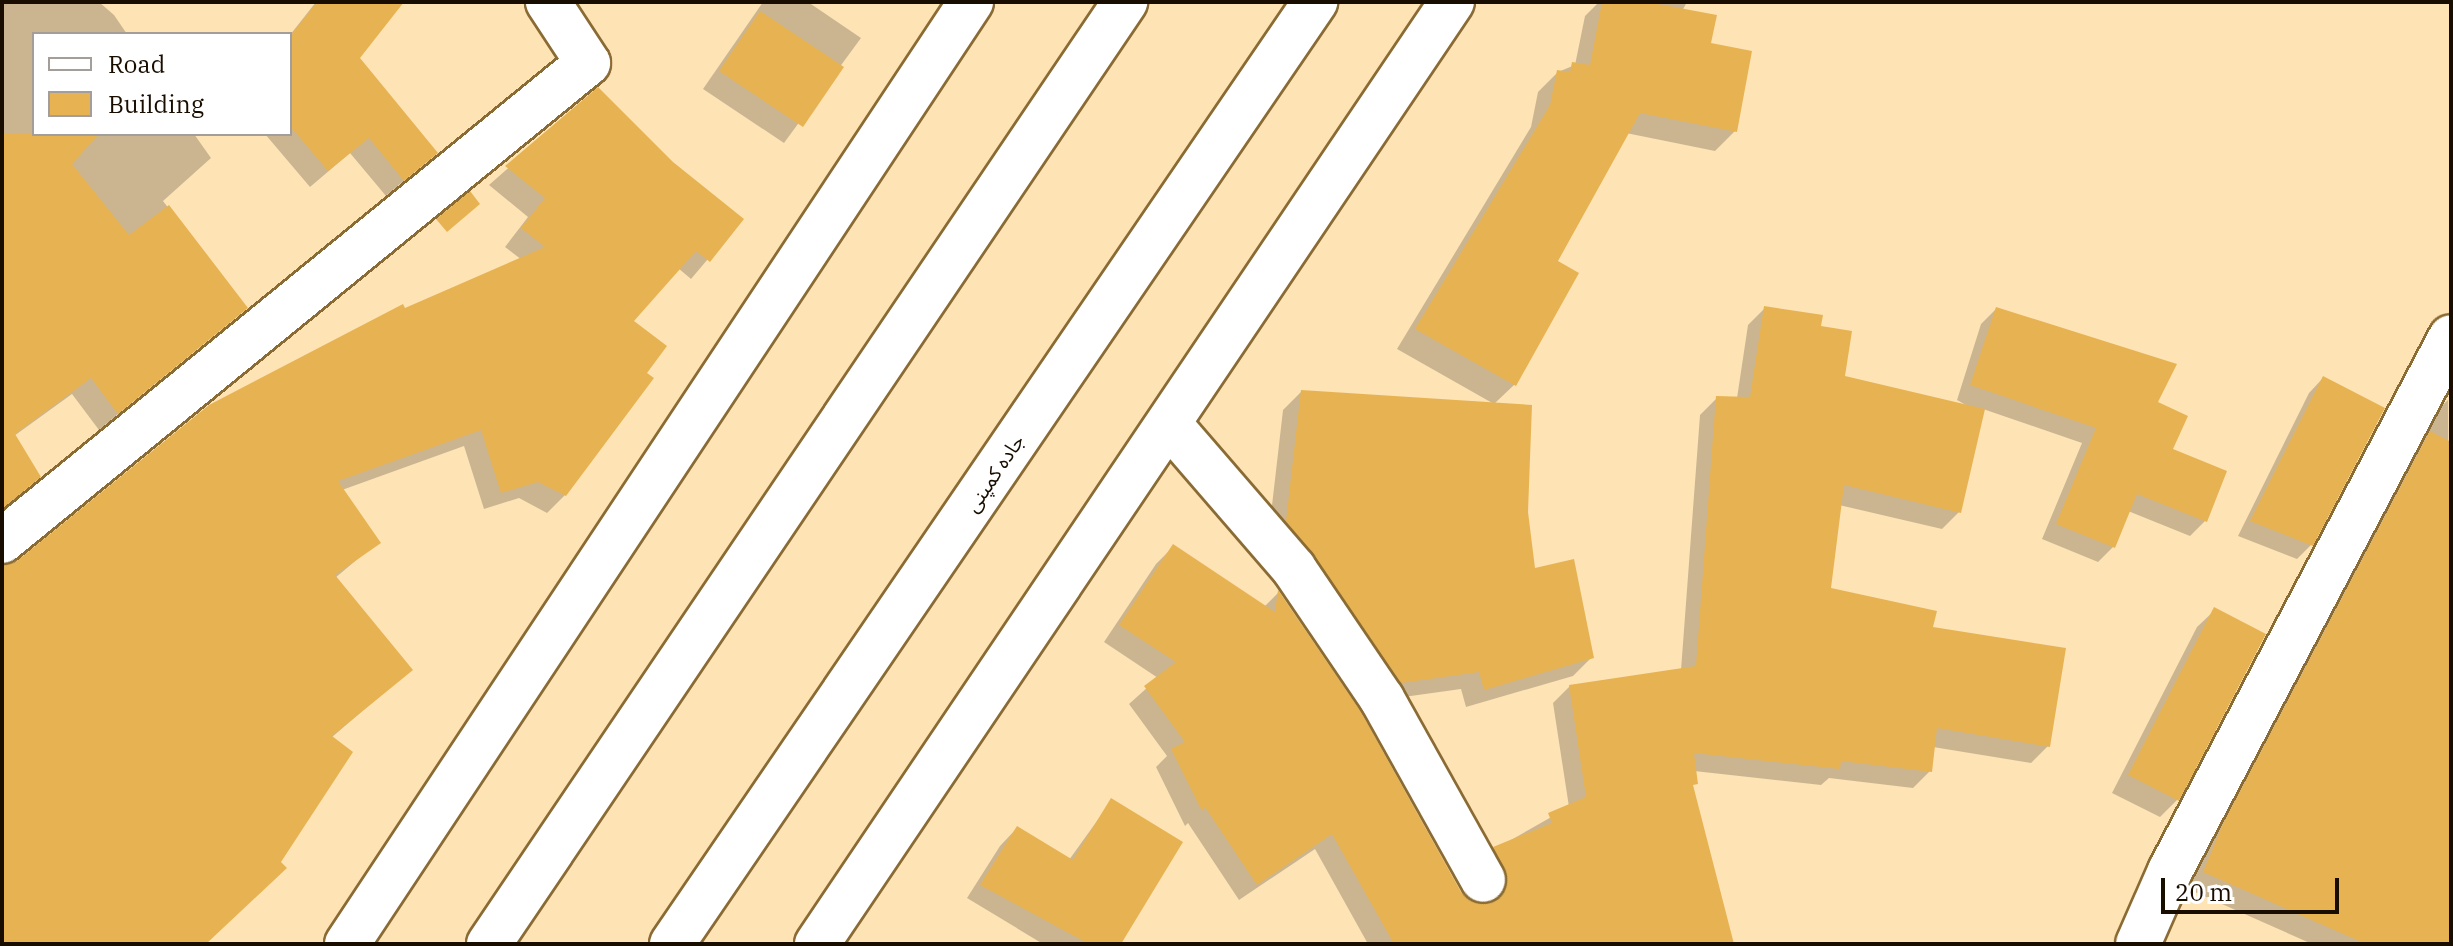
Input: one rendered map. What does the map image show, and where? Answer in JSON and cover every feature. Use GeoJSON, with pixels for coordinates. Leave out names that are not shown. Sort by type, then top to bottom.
{"type":"FeatureCollection","features":[{"type":"Feature","properties":{"kind":"main road"},"geometry":{"type":"LineString","coordinates":[[2,541],[588,63],[548,2]]}},
{"type":"Feature","properties":{"kind":"main road"},"geometry":{"type":"LineString","coordinates":[[347,944],[971,2]]}},
{"type":"Feature","properties":{"kind":"main road"},"geometry":{"type":"LineString","coordinates":[[489,944],[1125,2]]}},
{"type":"Feature","properties":{"kind":"main road","name":"جاده کمپنی"},"geometry":{"type":"LineString","coordinates":[[672,944],[1315,2]]}},
{"type":"Feature","properties":{"kind":"main road"},"geometry":{"type":"LineString","coordinates":[[817,944],[1452,2]]}},
{"type":"Feature","properties":{"kind":"main road"},"geometry":{"type":"LineString","coordinates":[[2138,944],[2170,871],[2451,337]]}},
{"type":"Feature","properties":{"kind":"main road"},"geometry":{"type":"LineString","coordinates":[[1169,424],[1294,569],[1382,699],[1483,880]]}},
{"type":"Feature","properties":{"kind":"building"},"geometry":{"type":"Polygon","coordinates":[[[317,2],[404,2],[360,58],[438,153],[404,181],[369,138],[328,171],[292,128],[292,33],[317,2]]]}},
{"type":"Feature","properties":{"kind":"building"},"geometry":{"type":"Polygon","coordinates":[[[1602,2],[1647,2],[1717,15],[1711,43],[1752,51],[1737,132],[1640,113],[1558,261],[1579,273],[1516,386],[1415,329],[1550,105],[1557,70],[1570,72],[1572,62],[1590,65],[1602,2]]]}},
{"type":"Feature","properties":{"kind":"building"},"geometry":{"type":"Polygon","coordinates":[[[760,11],[844,67],[803,127],[719,71],[760,11]]]}},
{"type":"Feature","properties":{"kind":"building"},"geometry":{"type":"Polygon","coordinates":[[[598,87],[673,162],[744,219],[710,262],[696,251],[634,321],[667,346],[647,373],[654,378],[566,496],[538,482],[501,493],[481,430],[338,481],[381,543],[335,575],[413,670],[332,736],[353,752],[281,862],[287,868],[206,944],[2,944],[2,565],[18,560],[209,405],[403,304],[405,308],[545,247],[521,228],[545,198],[505,166],[598,87]]]}},
{"type":"Feature","properties":{"kind":"building"},"geometry":{"type":"Polygon","coordinates":[[[2,134],[97,136],[72,164],[129,235],[169,205],[248,308],[118,414],[91,378],[15,434],[41,477],[2,509],[2,134]]]}},
{"type":"Feature","properties":{"kind":"building"},"geometry":{"type":"Polygon","coordinates":[[[470,191],[480,204],[447,232],[436,219],[470,191]]]}},
{"type":"Feature","properties":{"kind":"building"},"geometry":{"type":"Polygon","coordinates":[[[1764,306],[1823,315],[1821,326],[1852,331],[1845,376],[1985,409],[1961,513],[1844,485],[1831,588],[1937,611],[1933,627],[2066,648],[2050,747],[1937,728],[1932,772],[1841,761],[1840,769],[1694,753],[1698,784],[1693,785],[1734,944],[1394,944],[1332,834],[1257,885],[1205,807],[1202,811],[1171,749],[1185,742],[1144,686],[1176,662],[1119,625],[1173,544],[1275,612],[1278,590],[1361,712],[1461,892],[1471,902],[1494,902],[1508,880],[1493,847],[1552,823],[1548,813],[1586,797],[1569,685],[1696,666],[1716,396],[1750,397],[1764,306]]]}},
{"type":"Feature","properties":{"kind":"building"},"geometry":{"type":"Polygon","coordinates":[[[1996,307],[2177,364],[2158,402],[2188,416],[2173,449],[2227,471],[2207,522],[2137,494],[2115,548],[2056,524],[2096,428],[1970,385],[1996,307]]]}},
{"type":"Feature","properties":{"kind":"building"},"geometry":{"type":"Polygon","coordinates":[[[2323,376],[2385,408],[2313,546],[2250,521],[2323,376]]]}},
{"type":"Feature","properties":{"kind":"building"},"geometry":{"type":"Polygon","coordinates":[[[1301,390],[1532,405],[1528,512],[1535,568],[1574,559],[1594,658],[1484,690],[1479,672],[1401,683],[1286,521],[1301,390]]]}},
{"type":"Feature","properties":{"kind":"building"},"geometry":{"type":"Polygon","coordinates":[[[2430,431],[2451,442],[2451,944],[2366,944],[2203,872],[2223,824],[2430,431]]]}},
{"type":"Feature","properties":{"kind":"building"},"geometry":{"type":"Polygon","coordinates":[[[2214,607],[2266,634],[2179,801],[2128,775],[2214,607]]]}},
{"type":"Feature","properties":{"kind":"building"},"geometry":{"type":"Polygon","coordinates":[[[1111,798],[1183,842],[1121,944],[1089,944],[980,885],[1017,826],[1073,860],[1111,798]]]}}]}
